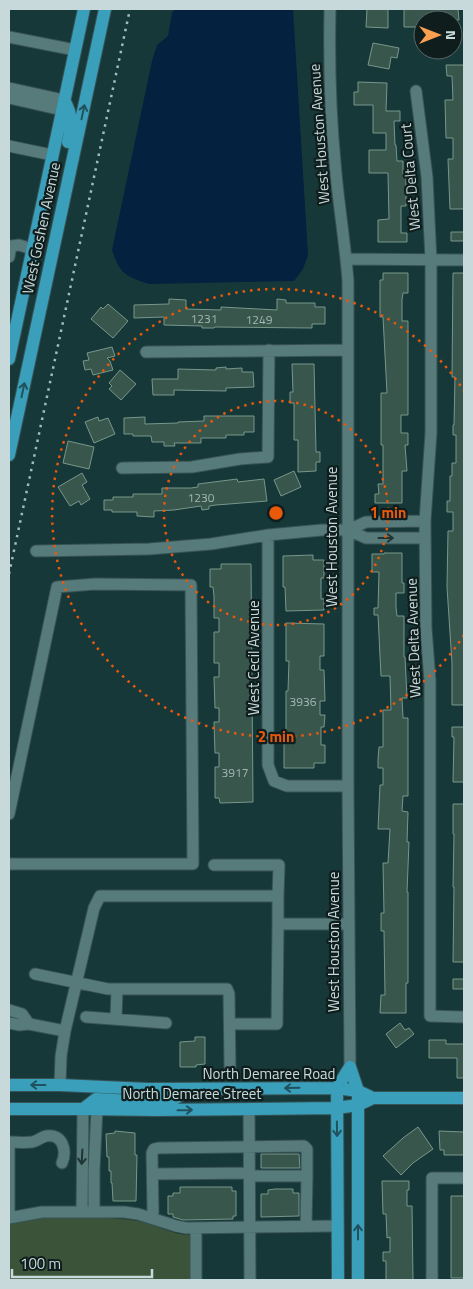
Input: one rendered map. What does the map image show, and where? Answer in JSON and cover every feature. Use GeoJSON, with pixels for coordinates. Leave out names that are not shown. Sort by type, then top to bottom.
{"type":"FeatureCollection","features":[{"type":"Feature","properties":{"kind":"main road","name":"West Goshen Avenue"},"geometry":{"type":"LineString","coordinates":[[9,356],[84,9]]}},
{"type":"Feature","properties":{"kind":"main road","name":"West Goshen Avenue"},"geometry":{"type":"LineString","coordinates":[[9,455],[105,9]]}},
{"type":"Feature","properties":{"kind":"main road"},"geometry":{"type":"LineString","coordinates":[[60,218],[55,207],[58,183],[70,130],[70,112],[63,105]]}},
{"type":"Feature","properties":{"kind":"main road"},"geometry":{"type":"LineString","coordinates":[[338,1280],[337,1088],[350,1067]]}},
{"type":"Feature","properties":{"kind":"main road","name":"West Houston Avenue"},"geometry":{"type":"LineString","coordinates":[[350,1067],[358,1091],[358,1280]]}},
{"type":"Feature","properties":{"kind":"main road","name":"North Demaree Street"},"geometry":{"type":"LineString","coordinates":[[9,1085],[103,1087]]}},
{"type":"Feature","properties":{"kind":"main road","name":"North Demaree Road"},"geometry":{"type":"LineString","coordinates":[[103,1087],[192,1089],[337,1088],[358,1091],[373,1098],[464,1098]]}},
{"type":"Feature","properties":{"kind":"main road"},"geometry":{"type":"LineString","coordinates":[[83,1108],[96,1100],[172,1100],[192,1089]]}},
{"type":"Feature","properties":{"kind":"main road","name":"North Demaree Street"},"geometry":{"type":"LineString","coordinates":[[9,1109],[337,1108],[358,1105],[373,1098]]}},
{"type":"Feature","properties":{"kind":"street","name":"West Houston Avenue"},"geometry":{"type":"LineString","coordinates":[[330,9],[331,110],[335,165],[346,259],[348,350],[350,1067]]}},
{"type":"Feature","properties":{"kind":"street"},"geometry":{"type":"LineString","coordinates":[[9,38],[75,50]]}},
{"type":"Feature","properties":{"kind":"street"},"geometry":{"type":"LineString","coordinates":[[9,88],[63,105]]}},
{"type":"Feature","properties":{"kind":"street","name":"West Delta Court"},"geometry":{"type":"LineString","coordinates":[[416,91],[427,177],[431,260]]}},
{"type":"Feature","properties":{"kind":"street"},"geometry":{"type":"LineString","coordinates":[[9,98],[63,105]]}},
{"type":"Feature","properties":{"kind":"street"},"geometry":{"type":"LineString","coordinates":[[9,146],[52,155]]}},
{"type":"Feature","properties":{"kind":"street"},"geometry":{"type":"LineString","coordinates":[[9,257],[11,246],[19,245],[32,249]]}},
{"type":"Feature","properties":{"kind":"street"},"geometry":{"type":"LineString","coordinates":[[346,259],[464,260]]}},
{"type":"Feature","properties":{"kind":"street","name":"West Delta Avenue"},"geometry":{"type":"LineString","coordinates":[[431,260],[431,433],[425,521],[426,628],[430,681],[430,1016],[464,1017]]}},
{"type":"Feature","properties":{"kind":"street"},"geometry":{"type":"LineString","coordinates":[[122,468],[192,467],[240,459],[268,457],[269,350]]}},
{"type":"Feature","properties":{"kind":"street"},"geometry":{"type":"LineString","coordinates":[[146,352],[348,350]]}},
{"type":"Feature","properties":{"kind":"street"},"geometry":{"type":"LineString","coordinates":[[36,551],[149,549],[211,544],[306,531],[348,530],[366,522],[425,521]]}},
{"type":"Feature","properties":{"kind":"street"},"geometry":{"type":"LineString","coordinates":[[348,530],[366,538],[425,538]]}},
{"type":"Feature","properties":{"kind":"street","name":"West Cecil Avenue"},"geometry":{"type":"LineString","coordinates":[[268,535],[268,765],[274,781],[287,786],[348,786]]}},
{"type":"Feature","properties":{"kind":"street"},"geometry":{"type":"LineString","coordinates":[[9,814],[57,587],[95,584],[191,584],[193,864],[9,864]]}},
{"type":"Feature","properties":{"kind":"street"},"geometry":{"type":"LineString","coordinates":[[214,865],[278,865],[277,1024],[230,1024]]}},
{"type":"Feature","properties":{"kind":"street"},"geometry":{"type":"LineString","coordinates":[[60,1085],[61,1056],[65,1031],[94,908],[100,896],[278,896]]}},
{"type":"Feature","properties":{"kind":"street"},"geometry":{"type":"LineString","coordinates":[[278,924],[349,924]]}},
{"type":"Feature","properties":{"kind":"street"},"geometry":{"type":"LineString","coordinates":[[35,974],[117,989],[227,989],[229,994],[230,1067]]}},
{"type":"Feature","properties":{"kind":"street"},"geometry":{"type":"LineString","coordinates":[[116,1019],[117,989]]}},
{"type":"Feature","properties":{"kind":"street"},"geometry":{"type":"LineString","coordinates":[[9,1010],[22,1014],[30,1024]]}},
{"type":"Feature","properties":{"kind":"street"},"geometry":{"type":"LineString","coordinates":[[86,1017],[166,1022]]}},
{"type":"Feature","properties":{"kind":"street"},"geometry":{"type":"LineString","coordinates":[[9,1023],[19,1025],[30,1024],[65,1031]]}},
{"type":"Feature","properties":{"kind":"street"},"geometry":{"type":"LineString","coordinates":[[83,1108],[88,1212]]}},
{"type":"Feature","properties":{"kind":"street"},"geometry":{"type":"LineString","coordinates":[[249,1108],[250,1280]]}},
{"type":"Feature","properties":{"kind":"street"},"geometry":{"type":"LineString","coordinates":[[88,1212],[94,1170],[97,1109]]}},
{"type":"Feature","properties":{"kind":"street"},"geometry":{"type":"LineString","coordinates":[[62,1163],[64,1149],[60,1139],[55,1136],[45,1136],[35,1142],[9,1142],[9,1218],[42,1212],[124,1212],[176,1226],[196,1228],[338,1226]]}},
{"type":"Feature","properties":{"kind":"street"},"geometry":{"type":"LineString","coordinates":[[151,1218],[153,1212],[152,1153],[154,1149],[304,1146],[307,1149],[306,1226]]}},
{"type":"Feature","properties":{"kind":"street"},"geometry":{"type":"LineString","coordinates":[[153,1174],[307,1176]]}},
{"type":"Feature","properties":{"kind":"street"},"geometry":{"type":"LineString","coordinates":[[432,1280],[432,1178],[464,1178]]}},
{"type":"Feature","properties":{"kind":"street"},"geometry":{"type":"LineString","coordinates":[[196,1228],[196,1280]]}},
{"type":"Feature","properties":{"kind":"green space"},"geometry":{"type":"Polygon","coordinates":[[[44,1217],[126,1219],[145,1222],[183,1235],[190,1235],[190,1280],[9,1280],[9,1224],[44,1217]]]}},
{"type":"Feature","properties":{"kind":"water"},"geometry":{"type":"Polygon","coordinates":[[[175,9],[293,9],[308,255],[303,269],[294,281],[149,284],[134,279],[125,273],[115,258],[112,250],[152,61],[157,45],[168,36],[172,13],[175,9]]]}},
{"type":"Feature","properties":{"kind":"building"},"geometry":{"type":"Polygon","coordinates":[[[367,9],[388,9],[388,28],[366,27],[367,9]]]}},
{"type":"Feature","properties":{"kind":"building"},"geometry":{"type":"Polygon","coordinates":[[[404,9],[458,9],[413,10],[413,27],[404,27],[404,9]]]}},
{"type":"Feature","properties":{"kind":"building"},"geometry":{"type":"Polygon","coordinates":[[[373,43],[399,48],[397,58],[391,57],[389,69],[368,65],[373,43]]]}},
{"type":"Feature","properties":{"kind":"building"},"geometry":{"type":"Polygon","coordinates":[[[446,65],[464,65],[464,209],[450,209],[448,159],[453,159],[453,138],[446,138],[445,100],[453,100],[452,76],[447,76],[446,65]]]}},
{"type":"Feature","properties":{"kind":"building"},"geometry":{"type":"Polygon","coordinates":[[[358,82],[387,83],[386,111],[400,111],[400,121],[394,121],[395,145],[397,161],[403,161],[403,178],[406,178],[406,206],[401,206],[401,233],[407,233],[407,242],[378,242],[378,220],[389,219],[388,173],[369,173],[369,150],[386,150],[386,133],[373,133],[373,105],[354,105],[354,92],[358,92],[358,82]]]}},
{"type":"Feature","properties":{"kind":"building"},"geometry":{"type":"Polygon","coordinates":[[[451,232],[464,232],[464,241],[451,241],[451,232]]]}},
{"type":"Feature","properties":{"kind":"building"},"geometry":{"type":"Polygon","coordinates":[[[383,273],[408,273],[408,293],[403,293],[402,300],[402,321],[408,321],[408,415],[401,415],[401,433],[408,433],[408,445],[405,445],[407,471],[402,471],[402,503],[375,503],[375,494],[379,494],[378,484],[383,484],[381,393],[387,393],[383,317],[380,317],[380,280],[383,280],[383,273]]]}},
{"type":"Feature","properties":{"kind":"building"},"geometry":{"type":"Polygon","coordinates":[[[453,273],[464,273],[464,705],[452,705],[452,663],[447,587],[448,531],[453,531],[453,512],[447,512],[447,501],[450,501],[452,463],[456,463],[456,435],[453,435],[455,377],[452,377],[453,273]]]}},
{"type":"Feature","properties":{"kind":"building"},"geometry":{"type":"Polygon","coordinates":[[[169,299],[186,300],[186,309],[221,310],[221,307],[277,310],[277,299],[286,300],[286,303],[315,303],[315,307],[325,307],[325,324],[312,324],[312,328],[202,328],[202,326],[164,325],[164,317],[134,318],[134,305],[169,304],[169,299]]]}},
{"type":"Feature","properties":{"kind":"building"},"geometry":{"type":"Polygon","coordinates":[[[108,304],[128,321],[113,338],[91,319],[101,307],[103,309],[108,304]]]}},
{"type":"Feature","properties":{"kind":"building"},"geometry":{"type":"Polygon","coordinates":[[[112,347],[115,356],[107,358],[113,370],[93,375],[91,369],[85,370],[83,361],[89,360],[87,353],[112,347]]]}},
{"type":"Feature","properties":{"kind":"building"},"geometry":{"type":"Polygon","coordinates":[[[292,364],[314,364],[316,452],[320,452],[320,462],[316,462],[316,471],[298,472],[298,440],[294,440],[294,403],[290,403],[290,392],[293,392],[292,364]]]}},
{"type":"Feature","properties":{"kind":"building"},"geometry":{"type":"Polygon","coordinates":[[[226,367],[226,369],[242,368],[242,372],[253,372],[254,387],[226,388],[226,391],[174,390],[174,395],[153,395],[152,379],[178,379],[178,369],[216,370],[216,368],[226,367]]]}},
{"type":"Feature","properties":{"kind":"building"},"geometry":{"type":"Polygon","coordinates":[[[120,370],[136,384],[121,400],[109,389],[112,386],[109,383],[120,370]]]}},
{"type":"Feature","properties":{"kind":"building"},"geometry":{"type":"Polygon","coordinates":[[[204,416],[254,416],[254,432],[244,432],[244,435],[226,435],[226,438],[201,438],[201,443],[174,443],[175,446],[164,446],[164,442],[152,442],[151,436],[124,434],[124,418],[145,417],[145,424],[204,421],[204,416]]]}},
{"type":"Feature","properties":{"kind":"building"},"geometry":{"type":"Polygon","coordinates":[[[98,417],[99,421],[108,418],[115,434],[94,443],[85,422],[98,417]]]}},
{"type":"Feature","properties":{"kind":"building"},"geometry":{"type":"Polygon","coordinates":[[[68,441],[94,447],[89,469],[63,463],[68,441]]]}},
{"type":"Feature","properties":{"kind":"building"},"geometry":{"type":"Polygon","coordinates":[[[294,471],[301,487],[281,496],[274,480],[294,471]]]}},
{"type":"Feature","properties":{"kind":"building"},"geometry":{"type":"Polygon","coordinates":[[[82,473],[87,482],[82,485],[90,499],[81,505],[79,501],[70,506],[58,487],[82,473]]]}},
{"type":"Feature","properties":{"kind":"building"},"geometry":{"type":"Polygon","coordinates":[[[237,479],[238,482],[264,479],[267,501],[216,505],[202,510],[201,506],[154,511],[154,517],[137,516],[137,512],[112,512],[112,510],[104,510],[104,500],[113,500],[113,497],[133,497],[133,494],[162,494],[162,488],[191,488],[198,487],[198,484],[237,479]]]}},
{"type":"Feature","properties":{"kind":"building"},"geometry":{"type":"Polygon","coordinates":[[[402,553],[402,583],[404,583],[404,593],[396,593],[396,607],[397,616],[404,616],[407,698],[402,698],[403,718],[408,718],[408,796],[403,796],[402,811],[408,812],[407,842],[409,842],[406,1013],[380,1013],[381,995],[385,995],[384,931],[381,931],[381,913],[384,913],[383,863],[388,863],[390,829],[378,829],[380,785],[383,785],[383,768],[378,768],[378,760],[379,747],[383,747],[383,710],[391,710],[390,676],[381,676],[378,615],[374,615],[374,608],[378,608],[379,572],[372,572],[372,554],[402,553]]]}},
{"type":"Feature","properties":{"kind":"building"},"geometry":{"type":"Polygon","coordinates":[[[313,555],[313,560],[324,560],[324,578],[321,578],[321,599],[324,599],[324,610],[286,611],[285,587],[283,587],[283,556],[313,555]]]}},
{"type":"Feature","properties":{"kind":"building"},"geometry":{"type":"Polygon","coordinates":[[[221,564],[251,564],[253,802],[220,803],[219,798],[215,798],[215,767],[219,767],[219,753],[215,753],[214,722],[219,722],[219,708],[215,708],[214,677],[219,677],[219,663],[214,663],[214,632],[219,632],[219,618],[214,618],[214,596],[213,587],[210,587],[210,569],[221,569],[221,564]]]}},
{"type":"Feature","properties":{"kind":"building"},"geometry":{"type":"Polygon","coordinates":[[[286,623],[324,624],[324,656],[320,656],[320,670],[324,670],[325,701],[320,701],[320,715],[325,715],[324,727],[321,727],[321,745],[325,745],[325,763],[314,763],[314,768],[284,768],[286,691],[288,691],[289,661],[286,661],[286,623]]]}},
{"type":"Feature","properties":{"kind":"building"},"geometry":{"type":"Polygon","coordinates":[[[452,727],[464,727],[464,782],[453,782],[454,737],[452,737],[452,727]]]}},
{"type":"Feature","properties":{"kind":"building"},"geometry":{"type":"Polygon","coordinates":[[[453,804],[464,804],[464,962],[453,962],[453,804]]]}},
{"type":"Feature","properties":{"kind":"building"},"geometry":{"type":"Polygon","coordinates":[[[453,979],[464,979],[464,989],[453,989],[453,979]]]}},
{"type":"Feature","properties":{"kind":"building"},"geometry":{"type":"Polygon","coordinates":[[[400,1023],[405,1030],[409,1028],[414,1034],[396,1048],[386,1034],[400,1023]]]}},
{"type":"Feature","properties":{"kind":"building"},"geometry":{"type":"Polygon","coordinates":[[[195,1037],[205,1037],[205,1064],[196,1065],[196,1067],[180,1067],[180,1042],[195,1041],[195,1037]]]}},
{"type":"Feature","properties":{"kind":"building"},"geometry":{"type":"Polygon","coordinates":[[[429,1040],[446,1040],[446,1044],[464,1044],[464,1078],[457,1078],[457,1058],[429,1058],[429,1040]]]}},
{"type":"Feature","properties":{"kind":"building"},"geometry":{"type":"Polygon","coordinates":[[[418,1127],[433,1149],[413,1163],[401,1175],[383,1156],[418,1127]]]}},
{"type":"Feature","properties":{"kind":"building"},"geometry":{"type":"Polygon","coordinates":[[[115,1131],[135,1133],[135,1155],[137,1155],[136,1201],[113,1201],[106,1134],[115,1133],[115,1131]]]}},
{"type":"Feature","properties":{"kind":"building"},"geometry":{"type":"Polygon","coordinates":[[[439,1131],[464,1132],[464,1155],[444,1155],[444,1150],[440,1150],[439,1131]]]}},
{"type":"Feature","properties":{"kind":"building"},"geometry":{"type":"Polygon","coordinates":[[[261,1154],[299,1154],[300,1168],[261,1168],[261,1154]]]}},
{"type":"Feature","properties":{"kind":"building"},"geometry":{"type":"Polygon","coordinates":[[[382,1181],[409,1181],[407,1206],[412,1206],[413,1280],[386,1280],[386,1261],[383,1261],[383,1252],[390,1252],[390,1237],[387,1238],[386,1214],[383,1214],[382,1181]]]}},
{"type":"Feature","properties":{"kind":"building"},"geometry":{"type":"Polygon","coordinates":[[[180,1187],[232,1187],[232,1191],[236,1191],[236,1216],[233,1216],[233,1219],[183,1220],[173,1217],[173,1214],[168,1214],[168,1196],[173,1196],[173,1193],[180,1193],[180,1187]]]}},
{"type":"Feature","properties":{"kind":"building"},"geometry":{"type":"Polygon","coordinates":[[[293,1189],[293,1193],[299,1193],[299,1216],[261,1217],[261,1194],[268,1194],[268,1190],[293,1189]]]}},
{"type":"Feature","properties":{"kind":"building"},"geometry":{"type":"Polygon","coordinates":[[[451,1196],[464,1196],[464,1278],[451,1278],[451,1196]]]}},
{"type":"Feature","properties":{"kind":"railway"},"geometry":{"type":"LineString","coordinates":[[9,574],[130,9]]}}]}
